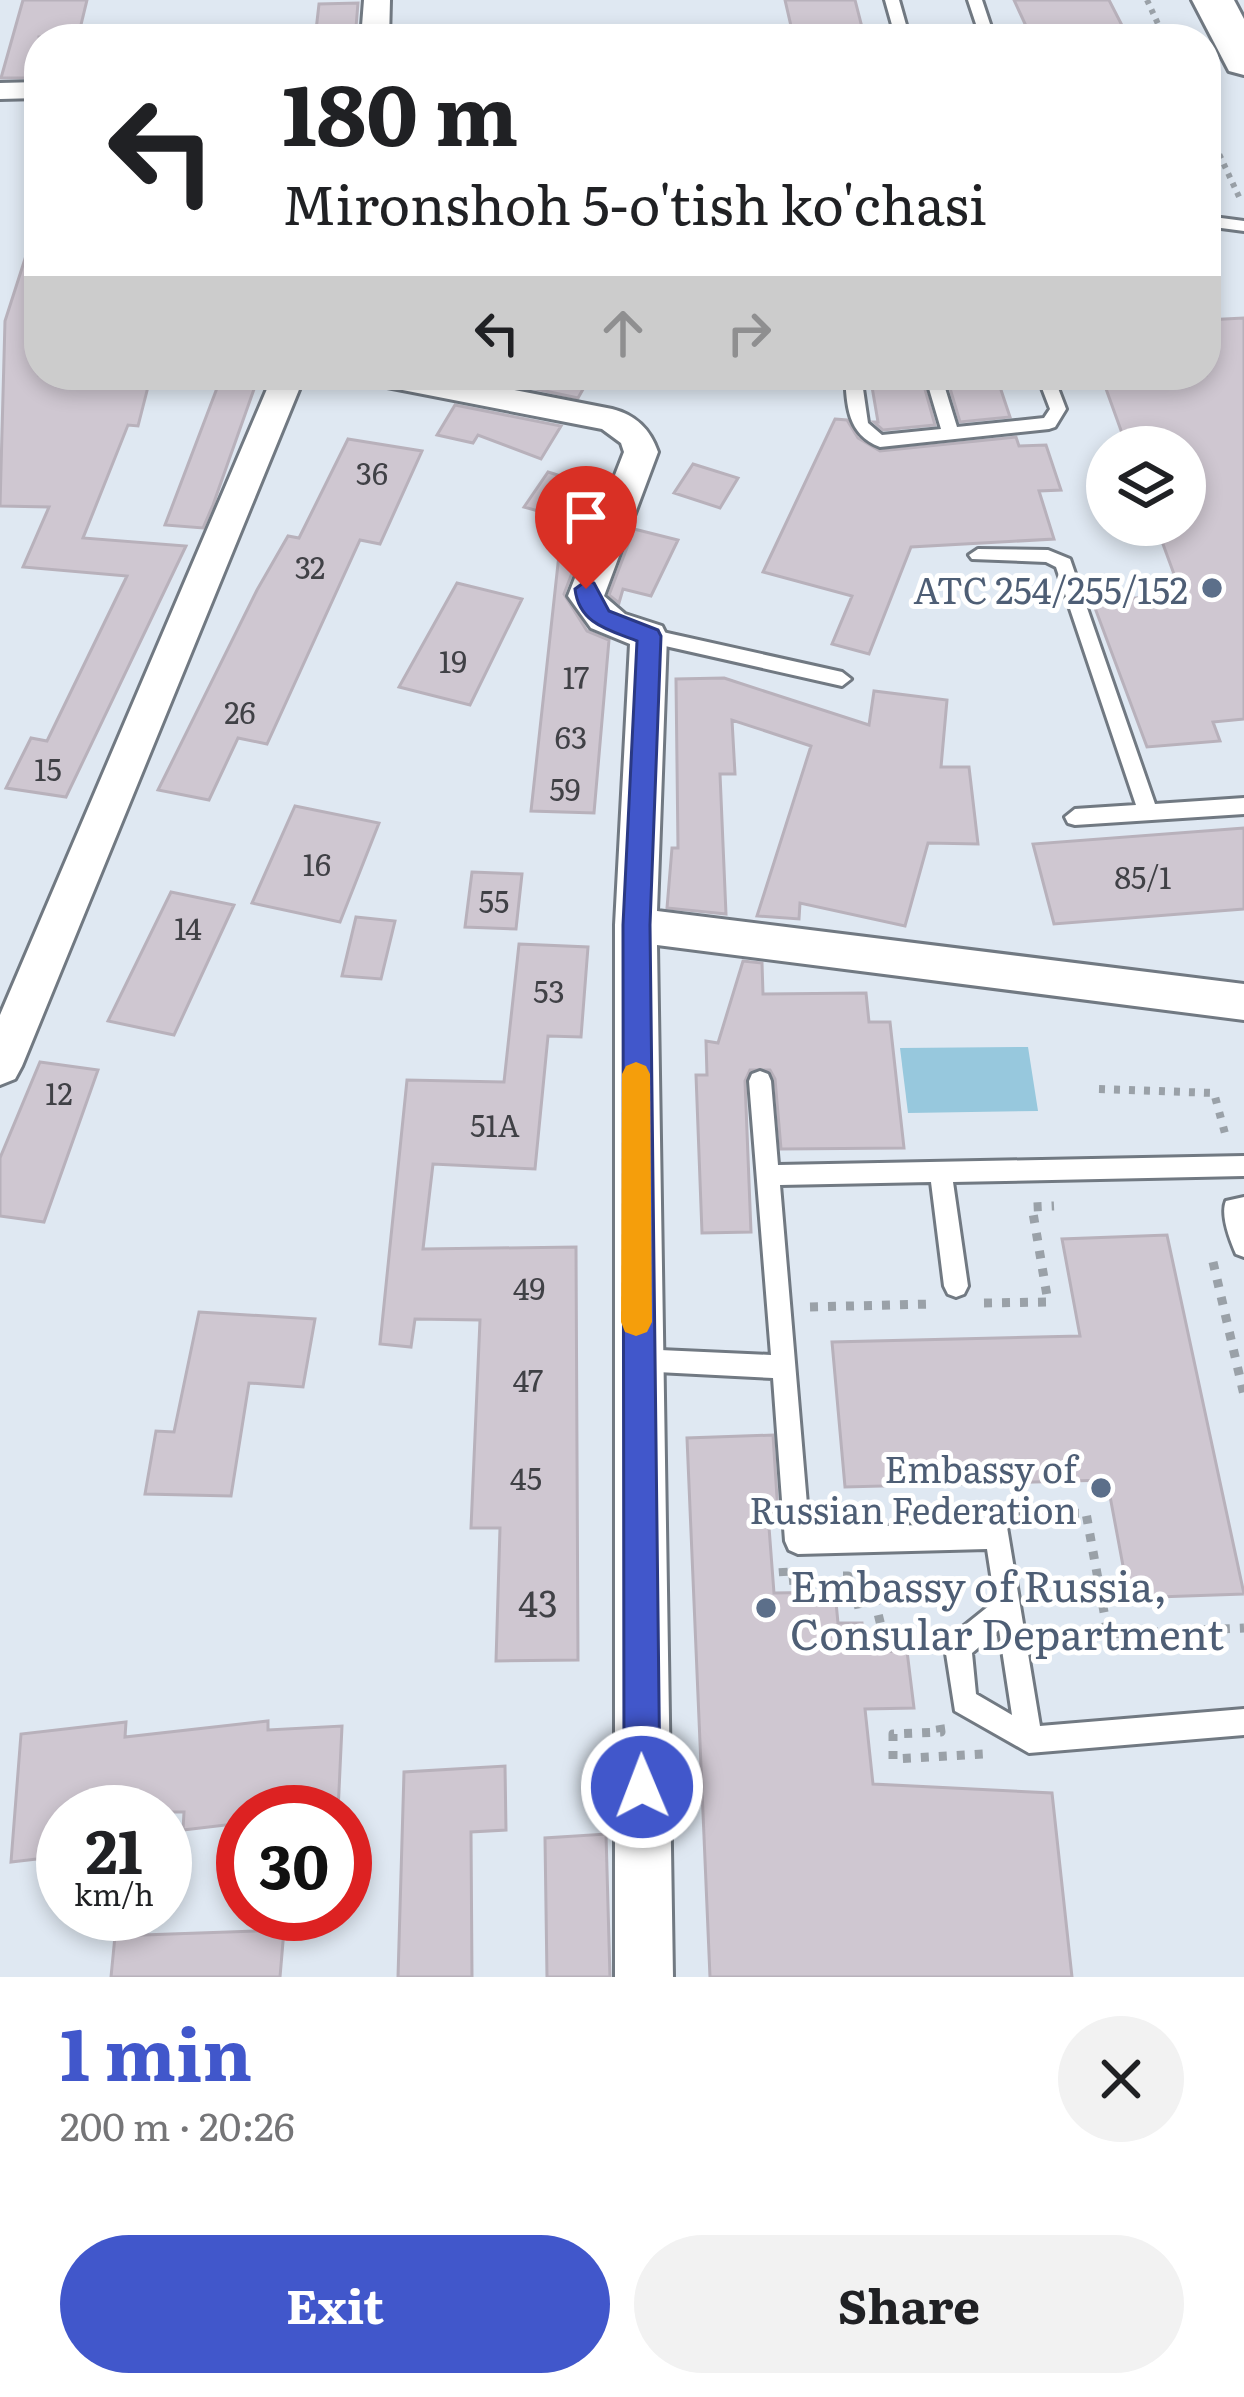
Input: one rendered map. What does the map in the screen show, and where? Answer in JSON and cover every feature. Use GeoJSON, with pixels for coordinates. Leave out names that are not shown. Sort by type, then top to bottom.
{"type":"FeatureCollection","features":[{"type":"Feature","properties":{"kind":"main road"},"geometry":{"type":"LineString","coordinates":[[1213,0],[1244,62]]}},
{"type":"Feature","properties":{"kind":"street"},"geometry":{"type":"LineString","coordinates":[[0,1066],[283,390]]}},
{"type":"Feature","properties":{"kind":"street"},"geometry":{"type":"LineString","coordinates":[[459,390],[613,420],[630,430],[640,444],[640,459],[586,596],[606,621],[650,636],[636,925],[644,1977]]}},
{"type":"Feature","properties":{"kind":"street"},"geometry":{"type":"LineString","coordinates":[[636,925],[1244,1002]]}},
{"type":"Feature","properties":{"kind":"lane"},"geometry":{"type":"LineString","coordinates":[[854,390],[858,427],[864,436],[880,441],[1049,423],[1058,409],[1051,390]]}},
{"type":"Feature","properties":{"kind":"lane"},"geometry":{"type":"LineString","coordinates":[[938,390],[951,434]]}},
{"type":"Feature","properties":{"kind":"lane"},"geometry":{"type":"LineString","coordinates":[[979,555],[1048,556],[1064,563],[1148,812]]}},
{"type":"Feature","properties":{"kind":"lane"},"geometry":{"type":"LineString","coordinates":[[650,636],[842,679]]}},
{"type":"Feature","properties":{"kind":"lane"},"geometry":{"type":"LineString","coordinates":[[1076,817],[1244,806]]}},
{"type":"Feature","properties":{"kind":"lane"},"geometry":{"type":"LineString","coordinates":[[760,1081],[798,1541],[998,1536],[1029,1740]]}},
{"type":"Feature","properties":{"kind":"lane"},"geometry":{"type":"LineString","coordinates":[[770,1174],[1238,1166]]}},
{"type":"Feature","properties":{"kind":"lane"},"geometry":{"type":"LineString","coordinates":[[941,1174],[956,1286]]}},
{"type":"Feature","properties":{"kind":"lane"},"geometry":{"type":"LineString","coordinates":[[1244,1207],[1234,1208],[1244,1246]]}},
{"type":"Feature","properties":{"kind":"lane"},"geometry":{"type":"LineString","coordinates":[[636,1360],[781,1367]]}},
{"type":"Feature","properties":{"kind":"lane"},"geometry":{"type":"LineString","coordinates":[[1009,1606],[958,1647],[964,1702],[1029,1740],[1244,1722]]}},
{"type":"Feature","properties":{"kind":"path"},"geometry":{"type":"LineString","coordinates":[[1221,158],[1244,207]]}},
{"type":"Feature","properties":{"kind":"path"},"geometry":{"type":"LineString","coordinates":[[1100,1089],[1214,1093],[1238,1166]]}},
{"type":"Feature","properties":{"kind":"path"},"geometry":{"type":"LineString","coordinates":[[981,1303],[1048,1302],[1032,1207],[1056,1206]]}},
{"type":"Feature","properties":{"kind":"path"},"geometry":{"type":"LineString","coordinates":[[1209,1244],[1244,1395]]}},
{"type":"Feature","properties":{"kind":"path"},"geometry":{"type":"LineString","coordinates":[[805,1330],[802,1307],[937,1304]]}},
{"type":"Feature","properties":{"kind":"path"},"geometry":{"type":"LineString","coordinates":[[998,1516],[1086,1513],[1108,1634],[1244,1628]]}},
{"type":"Feature","properties":{"kind":"water"},"geometry":{"type":"Polygon","coordinates":[[[1028,1047],[1038,1111],[908,1113],[900,1048],[1028,1047]]]}},
{"type":"Feature","properties":{"kind":"building"},"geometry":{"type":"Polygon","coordinates":[[[23,0],[87,0],[81,24],[24,24],[24,78],[1,78],[23,0]]]}},
{"type":"Feature","properties":{"kind":"building"},"geometry":{"type":"Polygon","coordinates":[[[785,0],[855,0],[861,24],[791,24],[785,0]]]}},
{"type":"Feature","properties":{"kind":"building"},"geometry":{"type":"Polygon","coordinates":[[[1014,0],[1109,0],[1121,24],[1025,24],[1014,0]]]}},
{"type":"Feature","properties":{"kind":"building"},"geometry":{"type":"Polygon","coordinates":[[[358,3],[356,24],[317,24],[319,4],[358,3]]]}},
{"type":"Feature","properties":{"kind":"building"},"geometry":{"type":"Polygon","coordinates":[[[24,262],[24,390],[147,390],[138,426],[128,425],[83,538],[186,546],[66,797],[6,788],[31,738],[47,741],[127,576],[23,567],[49,507],[0,506],[5,321],[24,262]]]}},
{"type":"Feature","properties":{"kind":"building"},"geometry":{"type":"Polygon","coordinates":[[[1244,318],[1244,719],[1213,722],[1220,741],[1147,747],[1092,600],[1182,596],[1164,546],[1206,546],[1206,426],[1119,426],[1106,390],[1221,390],[1221,319],[1244,318]]]}},
{"type":"Feature","properties":{"kind":"building"},"geometry":{"type":"Polygon","coordinates":[[[216,390],[254,390],[203,528],[165,525],[216,390]]]}},
{"type":"Feature","properties":{"kind":"building"},"geometry":{"type":"Polygon","coordinates":[[[540,390],[583,390],[578,398],[540,390]]]}},
{"type":"Feature","properties":{"kind":"building"},"geometry":{"type":"Polygon","coordinates":[[[873,390],[925,390],[935,425],[883,430],[874,422],[878,422],[873,390]]]}},
{"type":"Feature","properties":{"kind":"building"},"geometry":{"type":"Polygon","coordinates":[[[950,390],[1001,390],[1010,417],[960,422],[950,390]]]}},
{"type":"Feature","properties":{"kind":"building"},"geometry":{"type":"Polygon","coordinates":[[[455,405],[561,426],[541,459],[478,435],[473,443],[437,435],[455,405]]]}},
{"type":"Feature","properties":{"kind":"building"},"geometry":{"type":"Polygon","coordinates":[[[835,419],[847,420],[858,438],[880,451],[1016,437],[1019,446],[1046,445],[1061,490],[1039,491],[1054,539],[911,547],[869,654],[832,644],[852,596],[763,572],[835,419]]]}},
{"type":"Feature","properties":{"kind":"building"},"geometry":{"type":"Polygon","coordinates":[[[348,439],[422,451],[380,544],[360,540],[267,744],[238,738],[209,800],[158,790],[257,590],[288,536],[299,538],[348,439]]]}},
{"type":"Feature","properties":{"kind":"building"},"geometry":{"type":"Polygon","coordinates":[[[693,464],[738,478],[720,508],[674,493],[693,464]]]}},
{"type":"Feature","properties":{"kind":"building"},"geometry":{"type":"Polygon","coordinates":[[[548,472],[580,482],[566,511],[593,518],[564,594],[587,631],[609,640],[594,813],[531,811],[563,518],[524,507],[548,472]]]}},
{"type":"Feature","properties":{"kind":"building"},"geometry":{"type":"Polygon","coordinates":[[[634,529],[678,540],[651,596],[623,589],[619,603],[609,595],[634,529]]]}},
{"type":"Feature","properties":{"kind":"building"},"geometry":{"type":"Polygon","coordinates":[[[457,583],[522,599],[470,705],[399,687],[457,583]]]}},
{"type":"Feature","properties":{"kind":"building"},"geometry":{"type":"Polygon","coordinates":[[[724,678],[869,725],[874,691],[947,700],[941,767],[969,767],[978,844],[928,843],[905,926],[800,903],[799,919],[757,916],[811,746],[732,720],[735,774],[720,774],[726,914],[667,908],[672,848],[678,848],[676,679],[724,678]]]}},
{"type":"Feature","properties":{"kind":"building"},"geometry":{"type":"Polygon","coordinates":[[[295,806],[379,823],[340,922],[252,903],[295,806]]]}},
{"type":"Feature","properties":{"kind":"building"},"geometry":{"type":"Polygon","coordinates":[[[1244,828],[1244,909],[1054,924],[1033,844],[1244,828]]]}},
{"type":"Feature","properties":{"kind":"building"},"geometry":{"type":"Polygon","coordinates":[[[472,872],[522,874],[516,929],[465,927],[472,872]]]}},
{"type":"Feature","properties":{"kind":"building"},"geometry":{"type":"Polygon","coordinates":[[[171,892],[234,905],[174,1035],[108,1021],[171,892]]]}},
{"type":"Feature","properties":{"kind":"building"},"geometry":{"type":"Polygon","coordinates":[[[356,917],[395,921],[381,979],[342,976],[356,917]]]}},
{"type":"Feature","properties":{"kind":"building"},"geometry":{"type":"Polygon","coordinates":[[[519,944],[588,947],[581,1037],[548,1036],[535,1169],[433,1164],[423,1249],[576,1247],[578,1660],[496,1661],[500,1528],[471,1528],[480,1320],[415,1319],[411,1347],[380,1344],[407,1080],[504,1082],[519,944]]]}},
{"type":"Feature","properties":{"kind":"building"},"geometry":{"type":"Polygon","coordinates":[[[743,961],[762,963],[763,994],[866,993],[869,1022],[890,1022],[904,1148],[781,1149],[775,1079],[770,1070],[750,1070],[745,1081],[751,1232],[702,1233],[696,1075],[707,1075],[706,1041],[718,1043],[743,961]]]}},
{"type":"Feature","properties":{"kind":"building"},"geometry":{"type":"Polygon","coordinates":[[[40,1062],[98,1070],[44,1222],[0,1216],[0,1158],[40,1062]]]}},
{"type":"Feature","properties":{"kind":"building"},"geometry":{"type":"Polygon","coordinates":[[[1167,1235],[1244,1594],[1129,1598],[1107,1480],[845,1487],[832,1342],[1080,1336],[1062,1239],[1167,1235]]]}},
{"type":"Feature","properties":{"kind":"building"},"geometry":{"type":"Polygon","coordinates":[[[199,1312],[315,1319],[303,1387],[249,1383],[231,1496],[145,1494],[156,1431],[174,1432],[199,1312]]]}},
{"type":"Feature","properties":{"kind":"building"},"geometry":{"type":"Polygon","coordinates":[[[773,1435],[778,1513],[768,1514],[774,1593],[835,1592],[838,1623],[862,1623],[864,1652],[907,1651],[914,1708],[865,1709],[873,1784],[1052,1793],[1072,1977],[710,1977],[687,1438],[773,1435]]]}},
{"type":"Feature","properties":{"kind":"building"},"geometry":{"type":"Polygon","coordinates":[[[268,1721],[268,1730],[342,1726],[339,1785],[216,1785],[216,1826],[192,1829],[192,1785],[36,1785],[36,1859],[11,1862],[21,1734],[126,1722],[125,1737],[268,1721]]]}},
{"type":"Feature","properties":{"kind":"building"},"geometry":{"type":"Polygon","coordinates":[[[505,1766],[506,1830],[471,1832],[472,1977],[398,1977],[404,1772],[505,1766]]]}},
{"type":"Feature","properties":{"kind":"building"},"geometry":{"type":"Polygon","coordinates":[[[606,1834],[610,1977],[547,1977],[545,1838],[606,1834]]]}},
{"type":"Feature","properties":{"kind":"building"},"geometry":{"type":"Polygon","coordinates":[[[216,1932],[216,1941],[283,1941],[280,1977],[111,1977],[115,1941],[192,1941],[192,1933],[216,1932]]]}},
{"type":"Feature","properties":{"kind":"slow traffic"},"geometry":{"type":"LineString","coordinates":[[636,1074],[636,1322]]}},
{"type":"Feature","properties":{"kind":"place","name":"АТС 254/255/152"},"geometry":{"type":"Point","coordinates":[1212,588]}},
{"type":"Feature","properties":{"kind":"place","name":"Embassy of Russian Federation"},"geometry":{"type":"Point","coordinates":[1101,1488]}},
{"type":"Feature","properties":{"kind":"place","name":"Embassy of Russia, Consular Department"},"geometry":{"type":"Point","coordinates":[766,1608]}},
{"type":"Feature","properties":{"kind":"route"},"geometry":{"type":"LineString","coordinates":[[586,589],[588,602],[600,617],[650,636],[636,925],[642,1787]]}}]}
